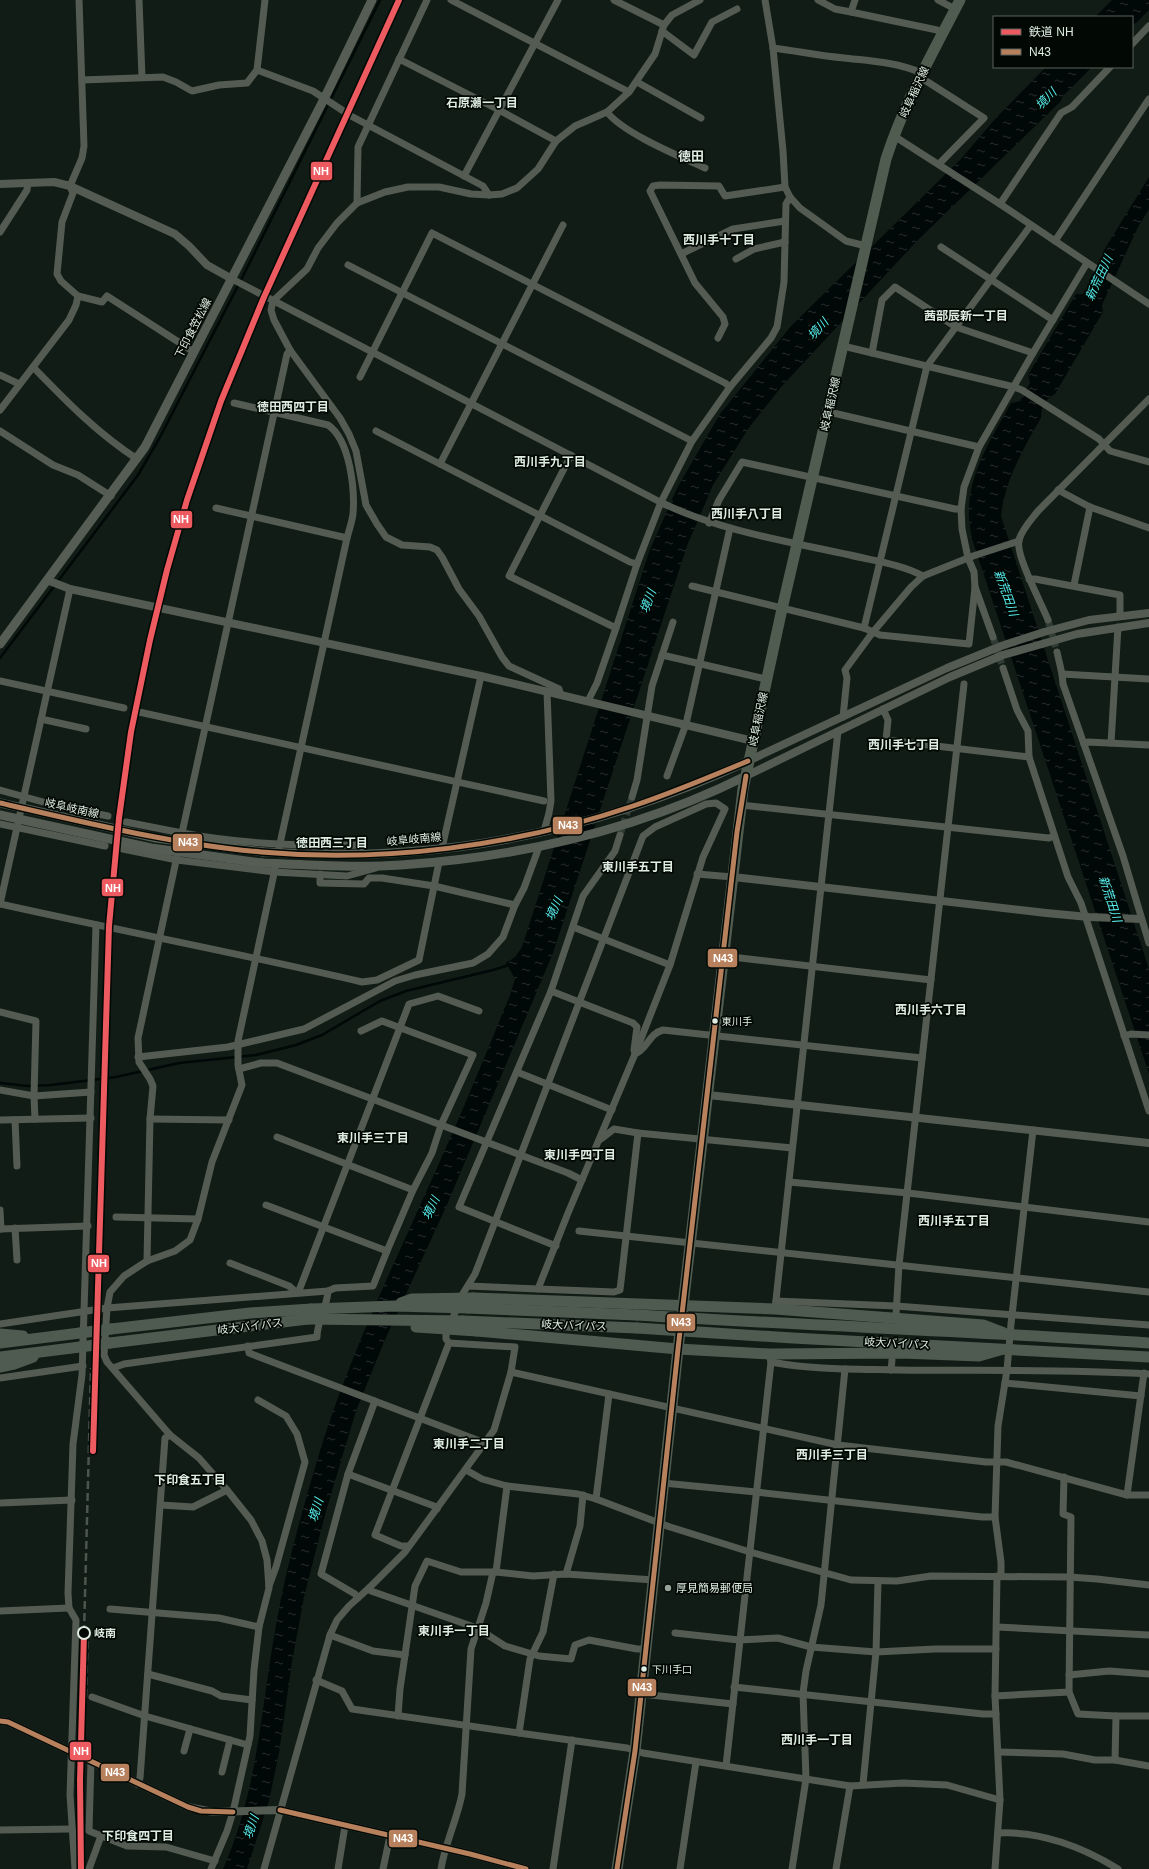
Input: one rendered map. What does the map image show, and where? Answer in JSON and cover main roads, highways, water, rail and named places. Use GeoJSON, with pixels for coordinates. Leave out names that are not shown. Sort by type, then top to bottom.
{"type":"FeatureCollection","features":[{"type":"Feature","properties":{"kind":"highway","name":"岐大バイパス"},"geometry":{"type":"LineString","coordinates":[[0,1357],[49,1352],[310,1314],[395,1306],[412,1299],[793,1325],[1005,1333],[1149,1343]]}},
{"type":"Feature","properties":{"kind":"highway"},"geometry":{"type":"LineString","coordinates":[[471,1303],[684,1307],[776,1305],[983,1325],[1005,1333]]}},
{"type":"Feature","properties":{"kind":"highway","name":"岐大バイパス"},"geometry":{"type":"LineString","coordinates":[[0,1343],[250,1313],[310,1314],[390,1320],[464,1321],[637,1328],[1149,1357]]}},
{"type":"Feature","properties":{"kind":"highway"},"geometry":{"type":"LineString","coordinates":[[390,1320],[404,1326],[477,1331],[770,1358],[902,1353],[979,1356],[1004,1348]]}},
{"type":"Feature","properties":{"kind":"highway"},"geometry":{"type":"LineString","coordinates":[[0,1334],[45,1337]]}},
{"type":"Feature","properties":{"kind":"highway"},"geometry":{"type":"LineString","coordinates":[[0,1367],[14,1364],[49,1352]]}},
{"type":"Feature","properties":{"kind":"main road","name":"下印食笠松線"},"geometry":{"type":"LineString","coordinates":[[0,644],[111,496],[145,447],[233,280],[325,100],[372,0]]}},
{"type":"Feature","properties":{"kind":"main road","name":"岐阜稲沢線"},"geometry":{"type":"LineString","coordinates":[[617,1869],[642,1694],[673,1409],[678,1349],[692,1242],[732,877],[748,761],[886,159],[894,136],[921,75],[958,4]]}},
{"type":"Feature","properties":{"kind":"main road","name":"岐阜岐南線"},"geometry":{"type":"LineString","coordinates":[[0,803],[156,838],[263,852],[364,854],[442,848],[490,842],[600,818],[657,799],[748,761]]}},
{"type":"Feature","properties":{"kind":"main road","name":"岐阜岐南線"},"geometry":{"type":"LineString","coordinates":[[0,815],[151,848],[262,863],[385,866],[439,862],[541,847],[602,831],[670,808],[723,787],[746,776]]}},
{"type":"Feature","properties":{"kind":"water"},"geometry":{"type":"Polygon","coordinates":[[[1112,0],[1149,0],[1149,10],[1133,26],[1133,16],[1096,16],[1112,0]]]}},
{"type":"Feature","properties":{"kind":"water","name":"境川"},"geometry":{"type":"Polygon","coordinates":[[[1045,68],[1091,68],[1063,96],[1061,101],[916,242],[782,386],[748,429],[713,485],[687,546],[553,953],[446,1207],[384,1342],[356,1411],[326,1511],[304,1597],[292,1662],[279,1753],[269,1801],[247,1869],[223,1869],[235,1839],[244,1810],[257,1748],[276,1625],[284,1586],[303,1509],[326,1433],[353,1359],[383,1287],[452,1133],[510,995],[515,979],[506,963],[515,957],[522,947],[649,552],[677,488],[720,414],[791,326],[960,160],[995,119],[1045,68]]]}},
{"type":"Feature","properties":{"kind":"water","name":"新荒田川"},"geometry":{"type":"Polygon","coordinates":[[[1149,177],[1149,209],[1138,227],[1102,305],[1103,312],[1055,394],[1044,404],[1041,418],[1021,453],[1006,490],[1001,516],[1149,969],[1149,1074],[971,536],[969,514],[973,482],[990,441],[1011,403],[1020,401],[1030,383],[1028,375],[1076,294],[1086,292],[1104,254],[1104,250],[1149,177]]]}},
{"type":"Feature","properties":{"kind":"waterway"},"geometry":{"type":"LineString","coordinates":[[0,658],[138,475],[160,437],[245,272],[380,0]]}},
{"type":"Feature","properties":{"kind":"waterway"},"geometry":{"type":"LineString","coordinates":[[0,1083],[28,1086],[51,1085],[116,1077],[179,1063],[256,1055],[296,1045],[322,1035],[380,1001],[406,991],[509,965]]}},
{"type":"Feature","properties":{"kind":"tunnel"},"geometry":{"type":"LineString","coordinates":[[1048,620],[1057,652]]}},
{"type":"Feature","properties":{"kind":"tunnel"},"geometry":{"type":"LineString","coordinates":[[993,637],[1003,668]]}},
{"type":"Feature","properties":{"kind":"tunnel"},"geometry":{"type":"LineString","coordinates":[[620,835],[632,797]]}},
{"type":"Feature","properties":{"kind":"railway"},"geometry":{"type":"LineString","coordinates":[[84,1633],[91,1368]]}},
{"type":"Feature","properties":{"kind":"railway"},"geometry":{"type":"LineString","coordinates":[[86,1697],[88,1627]]}},
{"type":"Feature","properties":{"kind":"rail line","name":"NH"},"geometry":{"type":"LineString","coordinates":[[93,1451],[109,926],[119,818],[131,732],[150,640],[167,570],[187,500],[221,401],[264,297],[399,0]]}},
{"type":"Feature","properties":{"kind":"rail line","name":"NH"},"geometry":{"type":"LineString","coordinates":[[81,1869],[80,1780],[84,1633]]}},
{"type":"Feature","properties":{"kind":"place","name":"東川手"},"geometry":{"type":"Point","coordinates":[715,1021]}},
{"type":"Feature","properties":{"kind":"place","name":"厚見簡易郵便局"},"geometry":{"type":"Point","coordinates":[668,1588]}},
{"type":"Feature","properties":{"kind":"place","name":"岐南"},"geometry":{"type":"Point","coordinates":[84,1633]}},
{"type":"Feature","properties":{"kind":"place","name":"下川手口"},"geometry":{"type":"Point","coordinates":[644,1669]}},
{"type":"Feature","properties":{"kind":"district","name":"石原瀬一丁目"},"geometry":{"type":"Point","coordinates":[482,103]}},
{"type":"Feature","properties":{"kind":"district","name":"徳田"},"geometry":{"type":"Point","coordinates":[691,156]}},
{"type":"Feature","properties":{"kind":"district","name":"西川手十丁目"},"geometry":{"type":"Point","coordinates":[719,240]}},
{"type":"Feature","properties":{"kind":"district","name":"茜部辰新一丁目"},"geometry":{"type":"Point","coordinates":[966,316]}},
{"type":"Feature","properties":{"kind":"district","name":"徳田西四丁目"},"geometry":{"type":"Point","coordinates":[293,407]}},
{"type":"Feature","properties":{"kind":"district","name":"西川手九丁目"},"geometry":{"type":"Point","coordinates":[550,462]}},
{"type":"Feature","properties":{"kind":"district","name":"西川手八丁目"},"geometry":{"type":"Point","coordinates":[747,514]}},
{"type":"Feature","properties":{"kind":"district","name":"西川手七丁目"},"geometry":{"type":"Point","coordinates":[904,745]}},
{"type":"Feature","properties":{"kind":"district","name":"徳田西三丁目"},"geometry":{"type":"Point","coordinates":[332,843]}},
{"type":"Feature","properties":{"kind":"district","name":"東川手五丁目"},"geometry":{"type":"Point","coordinates":[638,867]}},
{"type":"Feature","properties":{"kind":"district","name":"西川手六丁目"},"geometry":{"type":"Point","coordinates":[931,1010]}},
{"type":"Feature","properties":{"kind":"district","name":"東川手三丁目"},"geometry":{"type":"Point","coordinates":[373,1138]}},
{"type":"Feature","properties":{"kind":"district","name":"東川手四丁目"},"geometry":{"type":"Point","coordinates":[580,1155]}},
{"type":"Feature","properties":{"kind":"district","name":"西川手五丁目"},"geometry":{"type":"Point","coordinates":[954,1221]}},
{"type":"Feature","properties":{"kind":"district","name":"東川手二丁目"},"geometry":{"type":"Point","coordinates":[469,1444]}},
{"type":"Feature","properties":{"kind":"district","name":"西川手三丁目"},"geometry":{"type":"Point","coordinates":[832,1455]}},
{"type":"Feature","properties":{"kind":"district","name":"下印食五丁目"},"geometry":{"type":"Point","coordinates":[190,1480]}},
{"type":"Feature","properties":{"kind":"district","name":"東川手一丁目"},"geometry":{"type":"Point","coordinates":[454,1631]}},
{"type":"Feature","properties":{"kind":"district","name":"西川手一丁目"},"geometry":{"type":"Point","coordinates":[817,1740]}},
{"type":"Feature","properties":{"kind":"district","name":"下印食四丁目"},"geometry":{"type":"Point","coordinates":[138,1836]}}]}
